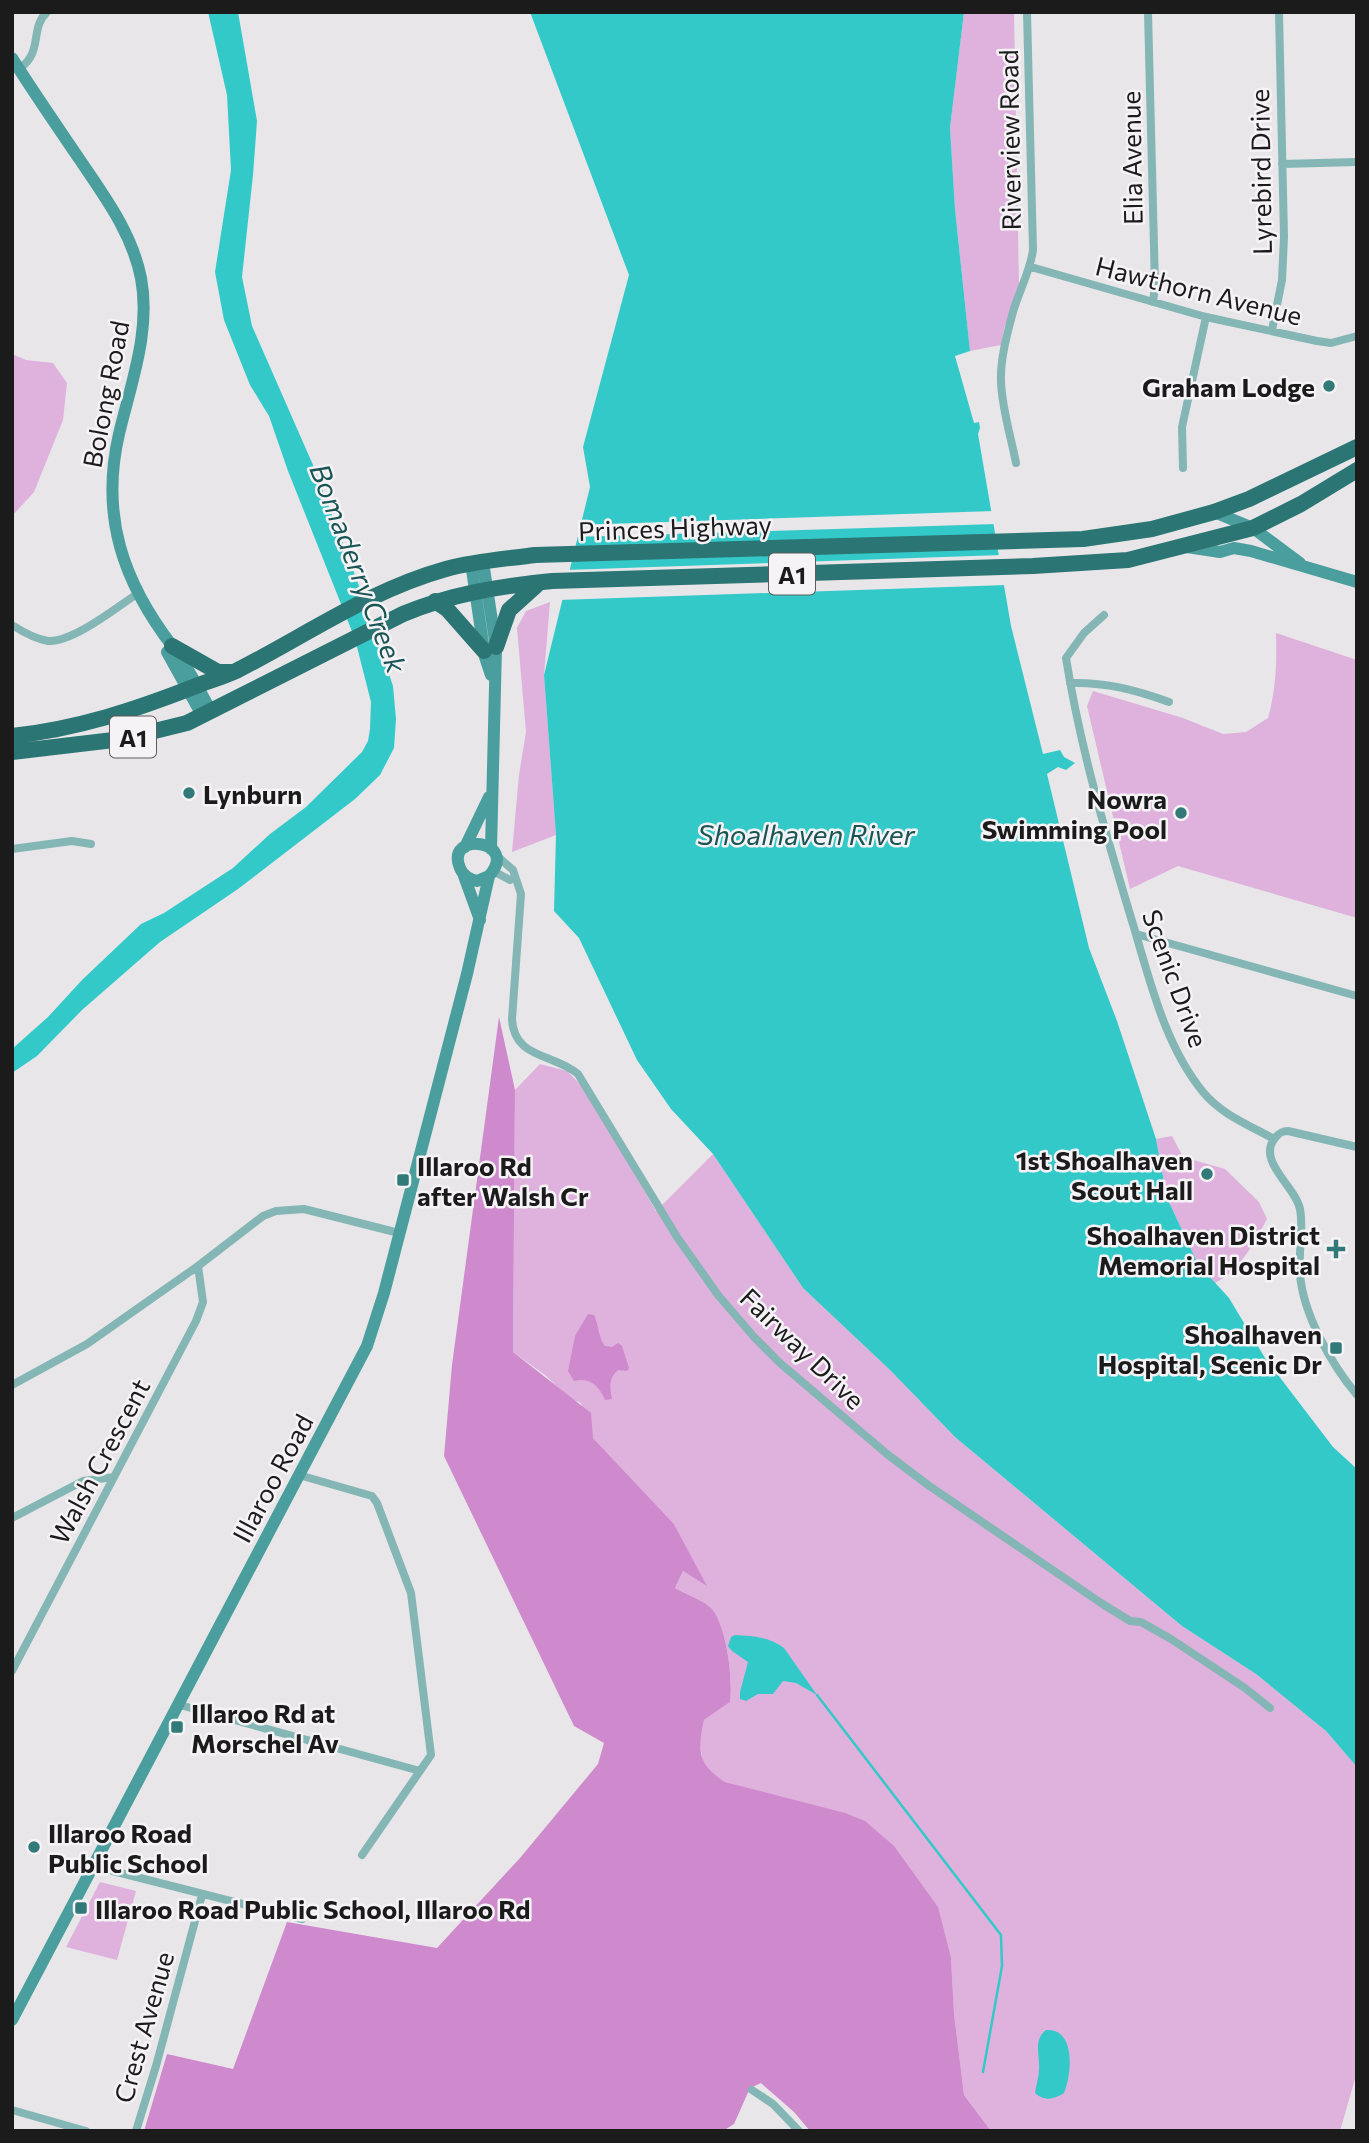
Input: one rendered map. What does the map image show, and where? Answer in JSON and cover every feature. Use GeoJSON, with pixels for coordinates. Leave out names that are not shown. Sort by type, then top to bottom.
{"type":"FeatureCollection","features":[{"type":"Feature","properties":{"kind":"highway","name":"Princes Highway"},"geometry":{"type":"LineString","coordinates":[[12,736],[91,723],[192,688],[234,672],[374,596],[445,569],[477,562],[552,555],[1083,539],[1125,534],[1175,524],[1249,499],[1357,447]]}},
{"type":"Feature","properties":{"kind":"highway","name":"Princes Highway"},"geometry":{"type":"LineString","coordinates":[[12,752],[141,735],[187,723],[386,623],[435,601],[481,590],[545,582],[1033,566],[1128,560],[1253,528],[1301,504],[1357,470]]}},
{"type":"Feature","properties":{"kind":"highway"},"geometry":{"type":"LineString","coordinates":[[435,601],[490,649],[515,602],[545,582]]}},
{"type":"Feature","properties":{"kind":"highway"},"geometry":{"type":"LineString","coordinates":[[168,642],[218,672],[234,672]]}},
{"type":"Feature","properties":{"kind":"main road","name":"Bolong Road"},"geometry":{"type":"LineString","coordinates":[[16,64],[113,210],[129,241],[141,280],[144,320],[141,345],[118,435],[111,483],[115,528],[128,576],[207,713]]}},
{"type":"Feature","properties":{"kind":"main road"},"geometry":{"type":"LineString","coordinates":[[1213,512],[1253,528],[1306,567]]}},
{"type":"Feature","properties":{"kind":"main road"},"geometry":{"type":"LineString","coordinates":[[1183,547],[1220,551],[1234,548],[1357,582]]}},
{"type":"Feature","properties":{"kind":"main road","name":"Illaroo Road"},"geometry":{"type":"LineString","coordinates":[[12,2020],[367,1346],[399,1233],[491,874],[496,865],[491,794],[495,726],[494,682],[477,562]]}},
{"type":"Feature","properties":{"kind":"main road","name":"Illaroo Road"},"geometry":{"type":"LineString","coordinates":[[480,920],[458,858],[491,794]]}},
{"type":"Feature","properties":{"kind":"main road"},"geometry":{"type":"LineString","coordinates":[[464,848],[469,844],[481,843],[493,851]]}},
{"type":"Feature","properties":{"kind":"main road"},"geometry":{"type":"LineString","coordinates":[[464,876],[477,881],[491,874]]}},
{"type":"Feature","properties":{"kind":"street"},"geometry":{"type":"LineString","coordinates":[[16,64],[34,55],[39,24],[47,12]]}},
{"type":"Feature","properties":{"kind":"street","name":"Riverview Road"},"geometry":{"type":"LineString","coordinates":[[1027,12],[1031,267]]}},
{"type":"Feature","properties":{"kind":"street","name":"Elia Avenue"},"geometry":{"type":"LineString","coordinates":[[1148,12],[1155,286],[1153,302]]}},
{"type":"Feature","properties":{"kind":"street","name":"Lyrebird Drive"},"geometry":{"type":"LineString","coordinates":[[1272,330],[1282,280],[1284,237],[1279,12]]}},
{"type":"Feature","properties":{"kind":"street"},"geometry":{"type":"LineString","coordinates":[[1282,164],[1357,162]]}},
{"type":"Feature","properties":{"kind":"street"},"geometry":{"type":"LineString","coordinates":[[1016,463],[1002,392],[1001,371],[1013,313],[1031,267]]}},
{"type":"Feature","properties":{"kind":"street","name":"Hawthorn Avenue"},"geometry":{"type":"LineString","coordinates":[[1031,267],[1206,317],[1331,343],[1357,336]]}},
{"type":"Feature","properties":{"kind":"street"},"geometry":{"type":"LineString","coordinates":[[1183,468],[1184,416],[1206,317]]}},
{"type":"Feature","properties":{"kind":"street"},"geometry":{"type":"LineString","coordinates":[[12,625],[37,638],[51,641],[68,637],[137,594]]}},
{"type":"Feature","properties":{"kind":"street","name":"Scenic Drive"},"geometry":{"type":"LineString","coordinates":[[1104,615],[1084,634],[1066,658],[1073,702],[1106,832],[1167,1031],[1194,1079],[1210,1100],[1226,1114],[1274,1139]]}},
{"type":"Feature","properties":{"kind":"street"},"geometry":{"type":"LineString","coordinates":[[1070,683],[1097,682],[1137,690],[1169,702]]}},
{"type":"Feature","properties":{"kind":"street"},"geometry":{"type":"LineString","coordinates":[[12,849],[72,841],[91,844]]}},
{"type":"Feature","properties":{"kind":"street"},"geometry":{"type":"LineString","coordinates":[[491,874],[510,880],[516,877],[513,870],[493,851]]}},
{"type":"Feature","properties":{"kind":"street","name":"Fairway Drive"},"geometry":{"type":"LineString","coordinates":[[516,877],[521,894],[512,1019],[515,1035],[523,1047],[561,1062],[578,1074],[677,1237],[718,1295],[754,1337],[858,1430],[928,1485],[1089,1595],[1130,1621],[1141,1622],[1171,1639],[1245,1688],[1270,1708]]}},
{"type":"Feature","properties":{"kind":"street"},"geometry":{"type":"LineString","coordinates":[[1136,934],[1357,996]]}},
{"type":"Feature","properties":{"kind":"street"},"geometry":{"type":"LineString","coordinates":[[1357,1147],[1288,1130],[1274,1139],[1269,1150],[1270,1158],[1299,1205],[1300,1271],[1307,1307],[1336,1366],[1357,1395]]}},
{"type":"Feature","properties":{"kind":"street"},"geometry":{"type":"LineString","coordinates":[[12,1385],[87,1345],[263,1216],[276,1211],[303,1209],[399,1233]]}},
{"type":"Feature","properties":{"kind":"street","name":"Walsh Crescent"},"geometry":{"type":"LineString","coordinates":[[12,1671],[196,1321],[203,1302],[198,1266]]}},
{"type":"Feature","properties":{"kind":"street"},"geometry":{"type":"LineString","coordinates":[[299,1475],[372,1496],[411,1593],[431,1755],[362,1854]]}},
{"type":"Feature","properties":{"kind":"street"},"geometry":{"type":"LineString","coordinates":[[12,1518],[83,1481],[114,1477]]}},
{"type":"Feature","properties":{"kind":"street"},"geometry":{"type":"LineString","coordinates":[[180,1705],[420,1771]]}},
{"type":"Feature","properties":{"kind":"street"},"geometry":{"type":"LineString","coordinates":[[93,1866],[302,1919]]}},
{"type":"Feature","properties":{"kind":"street","name":"Crest Avenue"},"geometry":{"type":"LineString","coordinates":[[136,2131],[202,1895]]}},
{"type":"Feature","properties":{"kind":"street"},"geometry":{"type":"LineString","coordinates":[[752,2090],[772,2104],[799,2131]]}},
{"type":"Feature","properties":{"kind":"street"},"geometry":{"type":"LineString","coordinates":[[12,2110],[86,2131]]}},
{"type":"Feature","properties":{"kind":"shaded area"},"geometry":{"type":"Polygon","coordinates":[[[964,12],[1014,12],[1019,286],[1001,345],[970,351],[955,209],[950,128],[964,12]]]}},
{"type":"Feature","properties":{"kind":"shaded area"},"geometry":{"type":"Polygon","coordinates":[[[12,354],[26,360],[53,363],[67,383],[63,420],[34,492],[12,516],[12,354]]]}},
{"type":"Feature","properties":{"kind":"shaded area"},"geometry":{"type":"Polygon","coordinates":[[[550,602],[544,675],[556,835],[512,852],[526,732],[517,628],[526,611],[550,602]]]}},
{"type":"Feature","properties":{"kind":"shaded area"},"geometry":{"type":"Polygon","coordinates":[[[1276,633],[1357,660],[1357,918],[1178,866],[1130,889],[1087,706],[1093,691],[1183,718],[1223,734],[1246,732],[1268,718],[1275,676],[1276,633]]]}},
{"type":"Feature","properties":{"kind":"shaded area"},"geometry":{"type":"Polygon","coordinates":[[[499,1017],[515,1090],[513,1352],[591,1413],[593,1438],[674,1524],[707,1586],[683,1571],[675,1588],[713,1610],[722,1629],[728,1654],[730,1702],[704,1720],[702,1731],[700,1749],[709,1770],[725,1782],[845,1813],[865,1821],[894,1846],[938,1907],[951,1958],[954,2013],[964,2095],[991,2131],[810,2131],[794,2112],[761,2083],[750,2088],[734,2124],[723,2131],[144,2131],[167,2054],[233,2069],[287,1922],[437,1948],[520,1858],[598,1764],[604,1743],[574,1726],[444,1456],[452,1365],[499,1017]]]}},
{"type":"Feature","properties":{"kind":"shaded area"},"geometry":{"type":"Polygon","coordinates":[[[540,1064],[567,1071],[585,1089],[656,1211],[713,1154],[803,1288],[890,1370],[955,1437],[1182,1626],[1256,1674],[1326,1731],[1357,1767],[1357,2072],[1340,2131],[991,2131],[964,2095],[954,2013],[951,1958],[780,1797],[725,1782],[708,1772],[699,1740],[704,1720],[730,1702],[728,1654],[722,1629],[713,1610],[675,1588],[683,1571],[706,1585],[674,1524],[593,1438],[581,1403],[569,1398],[545,1375],[513,1352],[515,1090],[540,1064]]]}},
{"type":"Feature","properties":{"kind":"shaded area"},"geometry":{"type":"Polygon","coordinates":[[[1172,1136],[1183,1157],[1225,1169],[1259,1202],[1267,1219],[1239,1264],[1215,1283],[1198,1264],[1167,1198],[1156,1139],[1172,1136]]]}},
{"type":"Feature","properties":{"kind":"shaded area"},"geometry":{"type":"Polygon","coordinates":[[[588,1314],[594,1315],[605,1346],[612,1347],[618,1343],[622,1346],[629,1368],[627,1371],[618,1370],[611,1380],[612,1399],[605,1400],[597,1387],[585,1380],[574,1381],[568,1371],[575,1336],[588,1314]]]}},
{"type":"Feature","properties":{"kind":"shaded area"},"geometry":{"type":"Polygon","coordinates":[[[100,1882],[136,1891],[117,1960],[66,1947],[100,1882]]]}},
{"type":"Feature","properties":{"kind":"water"},"geometry":{"type":"Polygon","coordinates":[[[208,12],[238,12],[257,121],[242,277],[252,326],[313,465],[358,583],[393,686],[396,719],[394,748],[380,775],[355,799],[238,889],[160,942],[82,1010],[37,1056],[12,1073],[12,1049],[141,924],[164,913],[233,868],[270,834],[306,807],[362,752],[368,741],[371,702],[355,639],[269,416],[250,385],[224,320],[215,272],[231,170],[227,95],[208,12]]]}},
{"type":"Feature","properties":{"kind":"water","name":"Shoalhaven River"},"geometry":{"type":"Polygon","coordinates":[[[530,12],[964,12],[950,128],[955,209],[970,351],[955,356],[974,423],[979,422],[978,434],[1011,626],[1043,754],[1060,750],[1064,757],[1075,763],[1066,770],[1058,767],[1047,774],[1089,948],[1117,1021],[1156,1139],[1167,1198],[1198,1264],[1229,1298],[1265,1358],[1333,1447],[1357,1469],[1357,1767],[1326,1731],[1256,1674],[1182,1626],[955,1437],[890,1370],[803,1288],[713,1154],[671,1109],[637,1060],[579,938],[554,911],[556,835],[544,675],[590,487],[583,447],[629,275],[530,12]]]}},
{"type":"Feature","properties":{"kind":"water"},"geometry":{"type":"Polygon","coordinates":[[[735,1635],[767,1639],[779,1644],[817,1695],[796,1683],[783,1681],[773,1694],[758,1694],[746,1701],[740,1699],[748,1662],[728,1646],[731,1637],[735,1635]]]}},
{"type":"Feature","properties":{"kind":"water"},"geometry":{"type":"Polygon","coordinates":[[[1046,2030],[1056,2031],[1063,2036],[1070,2064],[1064,2093],[1050,2099],[1035,2093],[1039,2072],[1038,2043],[1046,2030]]]}},
{"type":"Feature","properties":{"kind":"pier"},"geometry":{"type":"Polygon","coordinates":[[[994,511],[996,524],[573,537],[577,525],[994,511]]]}},
{"type":"Feature","properties":{"kind":"pier"},"geometry":{"type":"Polygon","coordinates":[[[1002,555],[1007,585],[558,600],[565,570],[1002,555]]]}},
{"type":"Feature","properties":{"kind":"waterway"},"geometry":{"type":"LineString","coordinates":[[817,1695],[1001,1935],[1002,1966],[983,2072]]}},
{"type":"Feature","properties":{"kind":"place","name":"Graham Lodge"},"geometry":{"type":"Point","coordinates":[1329,386]}},
{"type":"Feature","properties":{"kind":"place","name":"Lynburn"},"geometry":{"type":"Point","coordinates":[189,793]}},
{"type":"Feature","properties":{"kind":"place","name":"Nowra Swimming Pool"},"geometry":{"type":"Point","coordinates":[1181,813]}},
{"type":"Feature","properties":{"kind":"place","name":"1st Shoalhaven Scout Hall"},"geometry":{"type":"Point","coordinates":[1207,1174]}},
{"type":"Feature","properties":{"kind":"place","name":"Illaroo Rd after Walsh Cr"},"geometry":{"type":"Point","coordinates":[403,1180]}},
{"type":"Feature","properties":{"kind":"place","name":"Shoalhaven District Memorial Hospital"},"geometry":{"type":"Point","coordinates":[1336,1249]}},
{"type":"Feature","properties":{"kind":"place","name":"Shoalhaven Hospital, Scenic Dr"},"geometry":{"type":"Point","coordinates":[1336,1348]}},
{"type":"Feature","properties":{"kind":"place","name":"Illaroo Rd at Morschel Av"},"geometry":{"type":"Point","coordinates":[177,1727]}},
{"type":"Feature","properties":{"kind":"place","name":"Illaroo Road Public School"},"geometry":{"type":"Point","coordinates":[34,1847]}},
{"type":"Feature","properties":{"kind":"place","name":"Illaroo Road Public School, Illaroo Rd"},"geometry":{"type":"Point","coordinates":[81,1908]}},
{"type":"Feature","properties":{"kind":"water label","name":"Bomaderry Creek"},"geometry":{"type":"Point","coordinates":[359,568]}}]}
